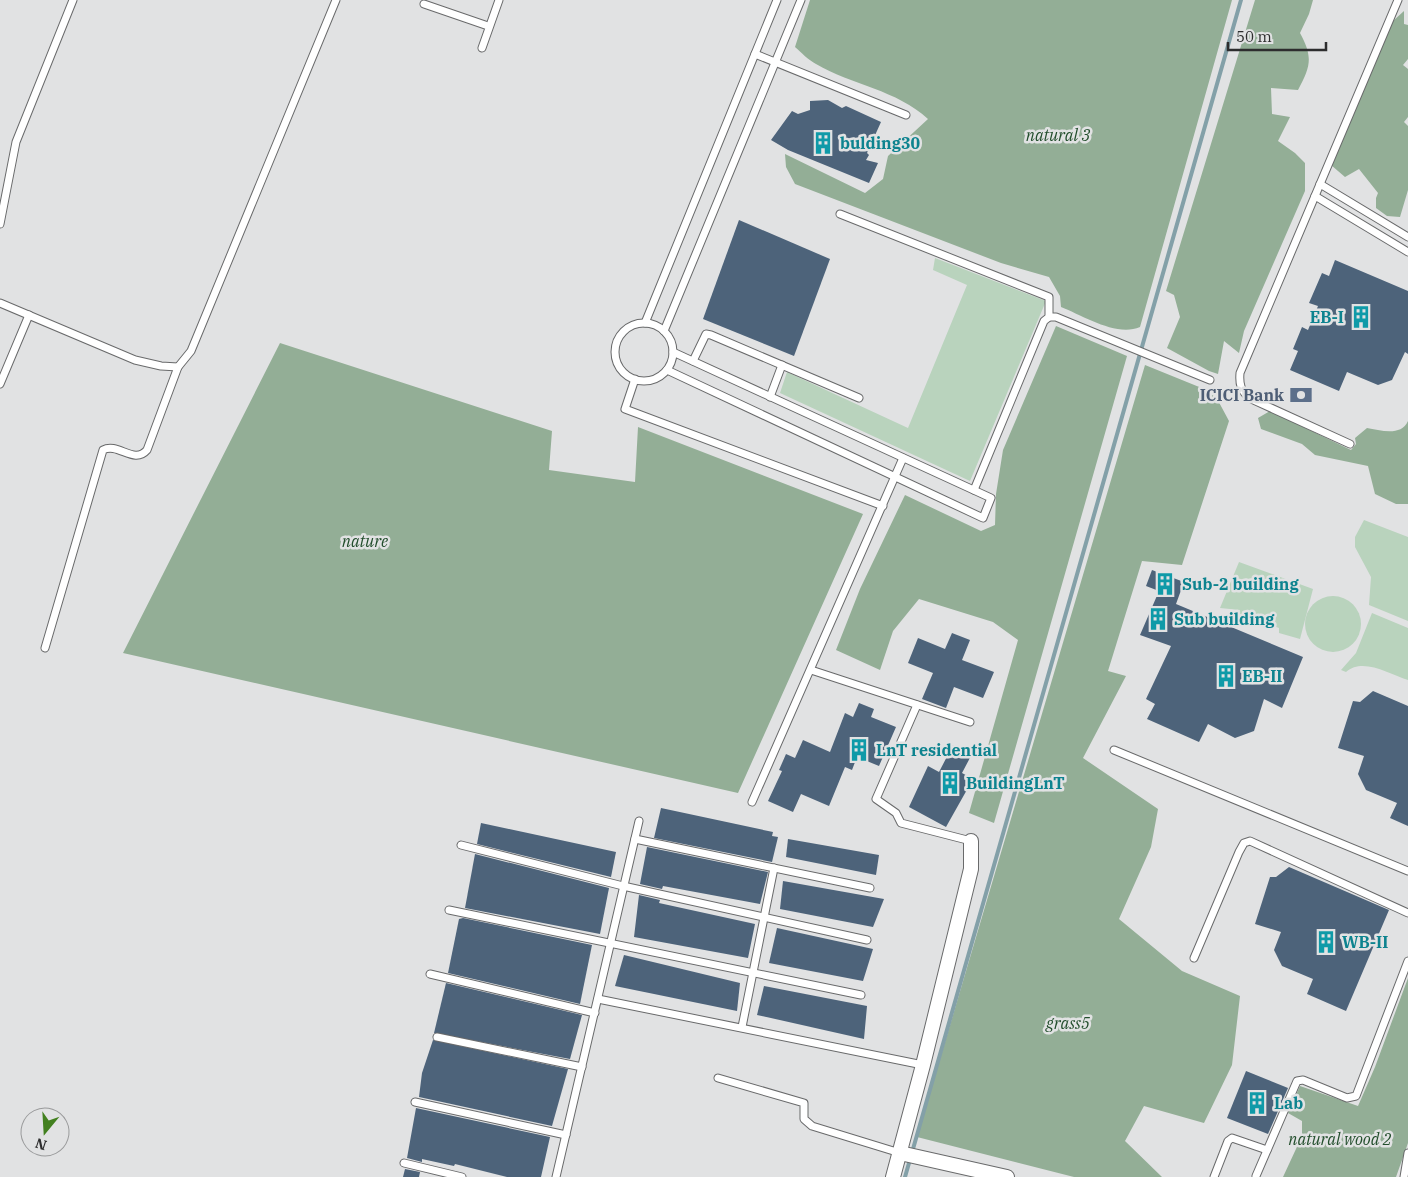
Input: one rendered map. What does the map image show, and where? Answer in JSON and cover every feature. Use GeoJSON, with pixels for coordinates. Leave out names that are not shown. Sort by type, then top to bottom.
{"type":"FeatureCollection","features":[{"type":"Feature","properties":{"kind":"street"},"geometry":{"type":"LineString","coordinates":[[892,1177],[923,1065],[972,869],[970,842]]}},
{"type":"Feature","properties":{"kind":"street"},"geometry":{"type":"LineString","coordinates":[[900,1153],[1007,1177]]}},
{"type":"Feature","properties":{"kind":"lane"},"geometry":{"type":"LineString","coordinates":[[0,224],[16,142],[73,0]]}},
{"type":"Feature","properties":{"kind":"lane"},"geometry":{"type":"LineString","coordinates":[[45,648],[103,450],[110,448],[136,456],[143,454],[147,450],[178,367],[191,351],[336,0]]}},
{"type":"Feature","properties":{"kind":"lane"},"geometry":{"type":"LineString","coordinates":[[482,48],[498,0]]}},
{"type":"Feature","properties":{"kind":"lane"},"geometry":{"type":"LineString","coordinates":[[645,323],[777,0]]}},
{"type":"Feature","properties":{"kind":"lane"},"geometry":{"type":"LineString","coordinates":[[664,331],[801,0]]}},
{"type":"Feature","properties":{"kind":"lane"},"geometry":{"type":"LineString","coordinates":[[1350,444],[1249,398],[1242,392],[1239,383],[1240,373],[1398,0]]}},
{"type":"Feature","properties":{"kind":"lane"},"geometry":{"type":"LineString","coordinates":[[424,4],[488,26]]}},
{"type":"Feature","properties":{"kind":"lane"},"geometry":{"type":"LineString","coordinates":[[755,54],[906,115]]}},
{"type":"Feature","properties":{"kind":"lane"},"geometry":{"type":"LineString","coordinates":[[1320,184],[1408,237]]}},
{"type":"Feature","properties":{"kind":"lane"},"geometry":{"type":"LineString","coordinates":[[1315,196],[1408,252]]}},
{"type":"Feature","properties":{"kind":"lane"},"geometry":{"type":"LineString","coordinates":[[840,214],[1047,295],[1050,300],[1049,317]]}},
{"type":"Feature","properties":{"kind":"lane"},"geometry":{"type":"LineString","coordinates":[[0,303],[135,360],[161,366],[178,367]]}},
{"type":"Feature","properties":{"kind":"lane"},"geometry":{"type":"LineString","coordinates":[[0,384],[29,315]]}},
{"type":"Feature","properties":{"kind":"lane"},"geometry":{"type":"LineString","coordinates":[[974,490],[1044,321],[1049,317],[1056,317],[1210,380]]}},
{"type":"Feature","properties":{"kind":"lane"},"geometry":{"type":"LineString","coordinates":[[645,323],[654,324],[664,331],[672,343],[673,352],[667,370],[650,380],[636,379],[622,370],[617,362],[617,342],[628,328],[645,323]]}},
{"type":"Feature","properties":{"kind":"lane"},"geometry":{"type":"LineString","coordinates":[[693,361],[706,334],[859,398]]}},
{"type":"Feature","properties":{"kind":"lane"},"geometry":{"type":"LineString","coordinates":[[667,370],[983,518],[991,498],[673,352]]}},
{"type":"Feature","properties":{"kind":"lane"},"geometry":{"type":"LineString","coordinates":[[770,397],[782,365]]}},
{"type":"Feature","properties":{"kind":"lane"},"geometry":{"type":"LineString","coordinates":[[636,379],[625,409],[883,506]]}},
{"type":"Feature","properties":{"kind":"lane"},"geometry":{"type":"LineString","coordinates":[[752,802],[903,458]]}},
{"type":"Feature","properties":{"kind":"lane"},"geometry":{"type":"LineString","coordinates":[[811,670],[970,722]]}},
{"type":"Feature","properties":{"kind":"lane"},"geometry":{"type":"LineString","coordinates":[[918,705],[876,799],[896,813],[901,823],[970,842]]}},
{"type":"Feature","properties":{"kind":"lane"},"geometry":{"type":"LineString","coordinates":[[1114,750],[1408,871]]}},
{"type":"Feature","properties":{"kind":"lane"},"geometry":{"type":"LineString","coordinates":[[556,1177],[595,1013],[609,943],[639,821]]}},
{"type":"Feature","properties":{"kind":"lane"},"geometry":{"type":"LineString","coordinates":[[635,839],[870,888]]}},
{"type":"Feature","properties":{"kind":"lane"},"geometry":{"type":"LineString","coordinates":[[1194,958],[1239,852],[1244,843],[1250,841],[1408,912]]}},
{"type":"Feature","properties":{"kind":"lane"},"geometry":{"type":"LineString","coordinates":[[462,845],[623,886],[867,940]]}},
{"type":"Feature","properties":{"kind":"lane"},"geometry":{"type":"LineString","coordinates":[[742,1027],[774,868]]}},
{"type":"Feature","properties":{"kind":"lane"},"geometry":{"type":"LineString","coordinates":[[450,910],[754,974],[861,994]]}},
{"type":"Feature","properties":{"kind":"lane"},"geometry":{"type":"LineString","coordinates":[[1256,1176],[1297,1081],[1303,1080],[1347,1098],[1356,1096],[1408,961]]}},
{"type":"Feature","properties":{"kind":"lane"},"geometry":{"type":"LineString","coordinates":[[430,974],[595,1013]]}},
{"type":"Feature","properties":{"kind":"lane"},"geometry":{"type":"LineString","coordinates":[[598,999],[923,1065]]}},
{"type":"Feature","properties":{"kind":"lane"},"geometry":{"type":"LineString","coordinates":[[437,1036],[582,1067]]}},
{"type":"Feature","properties":{"kind":"lane"},"geometry":{"type":"LineString","coordinates":[[718,1078],[804,1103],[804,1119],[812,1126],[900,1153]]}},
{"type":"Feature","properties":{"kind":"lane"},"geometry":{"type":"LineString","coordinates":[[415,1102],[566,1135]]}},
{"type":"Feature","properties":{"kind":"lane"},"geometry":{"type":"LineString","coordinates":[[1214,1177],[1228,1141],[1232,1138],[1266,1150]]}},
{"type":"Feature","properties":{"kind":"lane"},"geometry":{"type":"LineString","coordinates":[[1404,1177],[1408,1153]]}},
{"type":"Feature","properties":{"kind":"lane"},"geometry":{"type":"LineString","coordinates":[[404,1163],[462,1177]]}},
{"type":"Feature","properties":{"kind":"green space","name":"natural 3"},"geometry":{"type":"Polygon","coordinates":[[[810,0],[1232,0],[1140,327],[1121,329],[1090,320],[1061,307],[1060,296],[1049,277],[1001,263],[795,184],[786,167],[785,154],[865,193],[883,179],[888,156],[928,119],[916,109],[888,94],[816,64],[795,47],[810,0]]]}},
{"type":"Feature","properties":{"kind":"green space"},"geometry":{"type":"Polygon","coordinates":[[[1255,0],[1313,0],[1300,33],[1309,55],[1306,74],[1298,90],[1271,88],[1272,114],[1290,117],[1278,141],[1305,163],[1305,191],[1244,331],[1239,353],[1224,341],[1218,374],[1167,348],[1180,317],[1174,295],[1166,291],[1255,0]]]}},
{"type":"Feature","properties":{"kind":"green space"},"geometry":{"type":"Polygon","coordinates":[[[1404,11],[1404,24],[1408,25],[1408,59],[1403,65],[1408,69],[1408,117],[1404,122],[1408,126],[1408,190],[1400,217],[1387,216],[1376,208],[1378,193],[1359,169],[1345,177],[1331,165],[1393,21],[1404,11]]]}},
{"type":"Feature","properties":{"kind":"green space"},"geometry":{"type":"Polygon","coordinates":[[[935,258],[1046,301],[970,481],[780,393],[787,372],[908,428],[967,285],[933,270],[935,258]]]}},
{"type":"Feature","properties":{"kind":"green space"},"geometry":{"type":"Polygon","coordinates":[[[1056,326],[1127,356],[994,823],[969,813],[1018,640],[993,622],[919,599],[893,631],[880,670],[836,650],[860,589],[905,495],[981,531],[995,525],[996,494],[1003,450],[1056,326]]]}},
{"type":"Feature","properties":{"kind":"green space","name":"nature"},"geometry":{"type":"Polygon","coordinates":[[[280,343],[552,431],[549,470],[635,482],[638,427],[863,514],[738,793],[123,653],[280,343]]]}},
{"type":"Feature","properties":{"kind":"green space","name":"grass5"},"geometry":{"type":"Polygon","coordinates":[[[1145,365],[1214,393],[1229,421],[1182,565],[1142,561],[1108,671],[1126,676],[1083,758],[1158,809],[1151,847],[1119,919],[1182,971],[1240,996],[1232,1065],[1204,1123],[1144,1106],[1125,1141],[1162,1177],[1074,1177],[917,1137],[1145,365]]]}},
{"type":"Feature","properties":{"kind":"green space"},"geometry":{"type":"Polygon","coordinates":[[[1270,411],[1351,450],[1356,444],[1355,438],[1367,428],[1395,431],[1405,426],[1408,421],[1408,504],[1396,504],[1375,494],[1368,466],[1315,455],[1302,444],[1261,429],[1258,418],[1270,411]]]}},
{"type":"Feature","properties":{"kind":"green space"},"geometry":{"type":"Polygon","coordinates":[[[1364,520],[1408,537],[1408,621],[1369,605],[1371,577],[1355,547],[1355,537],[1364,520]]]}},
{"type":"Feature","properties":{"kind":"green space"},"geometry":{"type":"Polygon","coordinates":[[[1239,562],[1313,589],[1300,639],[1279,633],[1279,628],[1251,618],[1248,623],[1237,617],[1240,610],[1220,608],[1239,562]]]}},
{"type":"Feature","properties":{"kind":"green space"},"geometry":{"type":"Polygon","coordinates":[[[1333,596],[1344,598],[1353,604],[1359,613],[1361,624],[1359,635],[1353,644],[1344,650],[1333,652],[1322,650],[1313,644],[1307,635],[1305,624],[1307,613],[1313,604],[1322,598],[1333,596]]]}},
{"type":"Feature","properties":{"kind":"green space"},"geometry":{"type":"Polygon","coordinates":[[[1372,613],[1408,628],[1408,680],[1368,666],[1360,666],[1346,672],[1341,670],[1356,653],[1372,613]]]}},
{"type":"Feature","properties":{"kind":"green space","name":"natural wood 2"},"geometry":{"type":"Polygon","coordinates":[[[1408,978],[1408,1143],[1396,1177],[1283,1177],[1302,1136],[1302,1121],[1288,1113],[1300,1086],[1358,1106],[1375,1067],[1408,978]]]}},
{"type":"Feature","properties":{"kind":"building","name":"bulding30"},"geometry":{"type":"Polygon","coordinates":[[[828,100],[842,108],[846,106],[881,122],[867,153],[869,155],[866,160],[878,163],[869,183],[788,150],[771,140],[792,111],[798,114],[810,110],[810,101],[828,100]]]}},
{"type":"Feature","properties":{"kind":"building"},"geometry":{"type":"Polygon","coordinates":[[[739,220],[830,259],[794,356],[703,319],[739,220]]]}},
{"type":"Feature","properties":{"kind":"building","name":"EB-I"},"geometry":{"type":"Polygon","coordinates":[[[1335,260],[1408,291],[1408,354],[1405,352],[1392,380],[1378,385],[1347,372],[1339,391],[1290,370],[1298,351],[1293,349],[1302,327],[1308,330],[1318,306],[1309,303],[1322,273],[1329,276],[1335,260]]]}},
{"type":"Feature","properties":{"kind":"building","name":"EB-II"},"geometry":{"type":"Polygon","coordinates":[[[1152,570],[1184,582],[1176,604],[1303,657],[1282,708],[1264,699],[1254,731],[1235,738],[1208,724],[1199,742],[1147,719],[1155,704],[1146,699],[1171,646],[1140,635],[1159,591],[1146,586],[1152,570]]]}},
{"type":"Feature","properties":{"kind":"building","name":"LnT residential"},"geometry":{"type":"Polygon","coordinates":[[[952,633],[970,640],[962,660],[994,672],[983,698],[954,687],[946,708],[922,699],[933,673],[908,663],[918,638],[945,649],[952,633]]]}},
{"type":"Feature","properties":{"kind":"building"},"geometry":{"type":"Polygon","coordinates":[[[1373,691],[1408,706],[1408,826],[1390,818],[1397,803],[1366,790],[1358,774],[1364,756],[1338,748],[1353,701],[1360,702],[1373,691]]]}},
{"type":"Feature","properties":{"kind":"building","name":"LnT residential"},"geometry":{"type":"Polygon","coordinates":[[[859,703],[874,709],[871,717],[896,727],[879,766],[857,757],[852,770],[845,767],[829,806],[801,794],[793,812],[768,801],[782,771],[779,770],[786,754],[795,758],[803,740],[830,752],[845,713],[853,717],[859,703]]]}},
{"type":"Feature","properties":{"kind":"building","name":"BuildingLnT"},"geometry":{"type":"Polygon","coordinates":[[[953,745],[972,754],[962,773],[973,779],[946,827],[909,807],[928,766],[939,772],[953,745]]]}},
{"type":"Feature","properties":{"kind":"building"},"geometry":{"type":"Polygon","coordinates":[[[661,808],[773,832],[772,836],[778,837],[772,862],[654,838],[661,808]]]}},
{"type":"Feature","properties":{"kind":"building"},"geometry":{"type":"Polygon","coordinates":[[[481,823],[616,852],[611,877],[477,844],[481,823]]]}},
{"type":"Feature","properties":{"kind":"building"},"geometry":{"type":"Polygon","coordinates":[[[788,839],[879,855],[876,875],[786,857],[788,839]]]}},
{"type":"Feature","properties":{"kind":"building"},"geometry":{"type":"Polygon","coordinates":[[[647,847],[768,872],[760,904],[663,886],[662,889],[640,884],[647,847]]]}},
{"type":"Feature","properties":{"kind":"building"},"geometry":{"type":"Polygon","coordinates":[[[475,854],[609,888],[600,934],[465,908],[475,854]]]}},
{"type":"Feature","properties":{"kind":"building","name":"WB-II"},"geometry":{"type":"Polygon","coordinates":[[[1289,867],[1389,910],[1346,1011],[1307,994],[1313,979],[1282,966],[1274,950],[1281,932],[1255,924],[1270,877],[1276,877],[1289,867]]]}},
{"type":"Feature","properties":{"kind":"building"},"geometry":{"type":"Polygon","coordinates":[[[783,881],[884,899],[873,927],[780,909],[783,881]]]}},
{"type":"Feature","properties":{"kind":"building"},"geometry":{"type":"Polygon","coordinates":[[[639,895],[660,900],[659,903],[755,924],[748,958],[634,937],[639,895]]]}},
{"type":"Feature","properties":{"kind":"building"},"geometry":{"type":"Polygon","coordinates":[[[463,918],[592,945],[580,1004],[448,973],[459,919],[463,918]]]}},
{"type":"Feature","properties":{"kind":"building"},"geometry":{"type":"Polygon","coordinates":[[[777,928],[873,949],[863,981],[769,963],[777,928]]]}},
{"type":"Feature","properties":{"kind":"building"},"geometry":{"type":"Polygon","coordinates":[[[624,955],[740,983],[737,1011],[615,986],[624,955]]]}},
{"type":"Feature","properties":{"kind":"building"},"geometry":{"type":"Polygon","coordinates":[[[446,983],[582,1015],[570,1059],[434,1033],[446,983]]]}},
{"type":"Feature","properties":{"kind":"building"},"geometry":{"type":"Polygon","coordinates":[[[764,986],[867,1006],[864,1039],[757,1015],[764,986]]]}},
{"type":"Feature","properties":{"kind":"building"},"geometry":{"type":"Polygon","coordinates":[[[433,1040],[568,1069],[552,1126],[419,1097],[422,1073],[433,1040]]]}},
{"type":"Feature","properties":{"kind":"building","name":"Lab"},"geometry":{"type":"Polygon","coordinates":[[[1246,1071],[1288,1088],[1268,1134],[1227,1118],[1246,1071]]]}},
{"type":"Feature","properties":{"kind":"building"},"geometry":{"type":"Polygon","coordinates":[[[416,1108],[550,1137],[541,1177],[507,1177],[455,1164],[454,1166],[422,1159],[422,1162],[407,1158],[416,1108]]]}},
{"type":"Feature","properties":{"kind":"building"},"geometry":{"type":"Polygon","coordinates":[[[405,1169],[420,1172],[419,1177],[403,1177],[405,1169]]]}},
{"type":"Feature","properties":{"kind":"waterway"},"geometry":{"type":"LineString","coordinates":[[905,1177],[1241,0]]}},
{"type":"Feature","properties":{"kind":"place","name":"bulding30"},"geometry":{"type":"Point","coordinates":[823,143]}},
{"type":"Feature","properties":{"kind":"place","name":"EB-I"},"geometry":{"type":"Point","coordinates":[1361,317]}},
{"type":"Feature","properties":{"kind":"place","name":"ICICI Bank"},"geometry":{"type":"Point","coordinates":[1301,395]}},
{"type":"Feature","properties":{"kind":"place","name":"Sub-2 building"},"geometry":{"type":"Point","coordinates":[1165,584]}},
{"type":"Feature","properties":{"kind":"place","name":"Sub building"},"geometry":{"type":"Point","coordinates":[1158,619]}},
{"type":"Feature","properties":{"kind":"place","name":"EB-II"},"geometry":{"type":"Point","coordinates":[1226,676]}},
{"type":"Feature","properties":{"kind":"place","name":"LnT residential"},"geometry":{"type":"Point","coordinates":[859,750]}},
{"type":"Feature","properties":{"kind":"place","name":"BuildingLnT"},"geometry":{"type":"Point","coordinates":[950,783]}},
{"type":"Feature","properties":{"kind":"place","name":"WB-II"},"geometry":{"type":"Point","coordinates":[1326,942]}},
{"type":"Feature","properties":{"kind":"place","name":"Lab"},"geometry":{"type":"Point","coordinates":[1257,1103]}}]}
